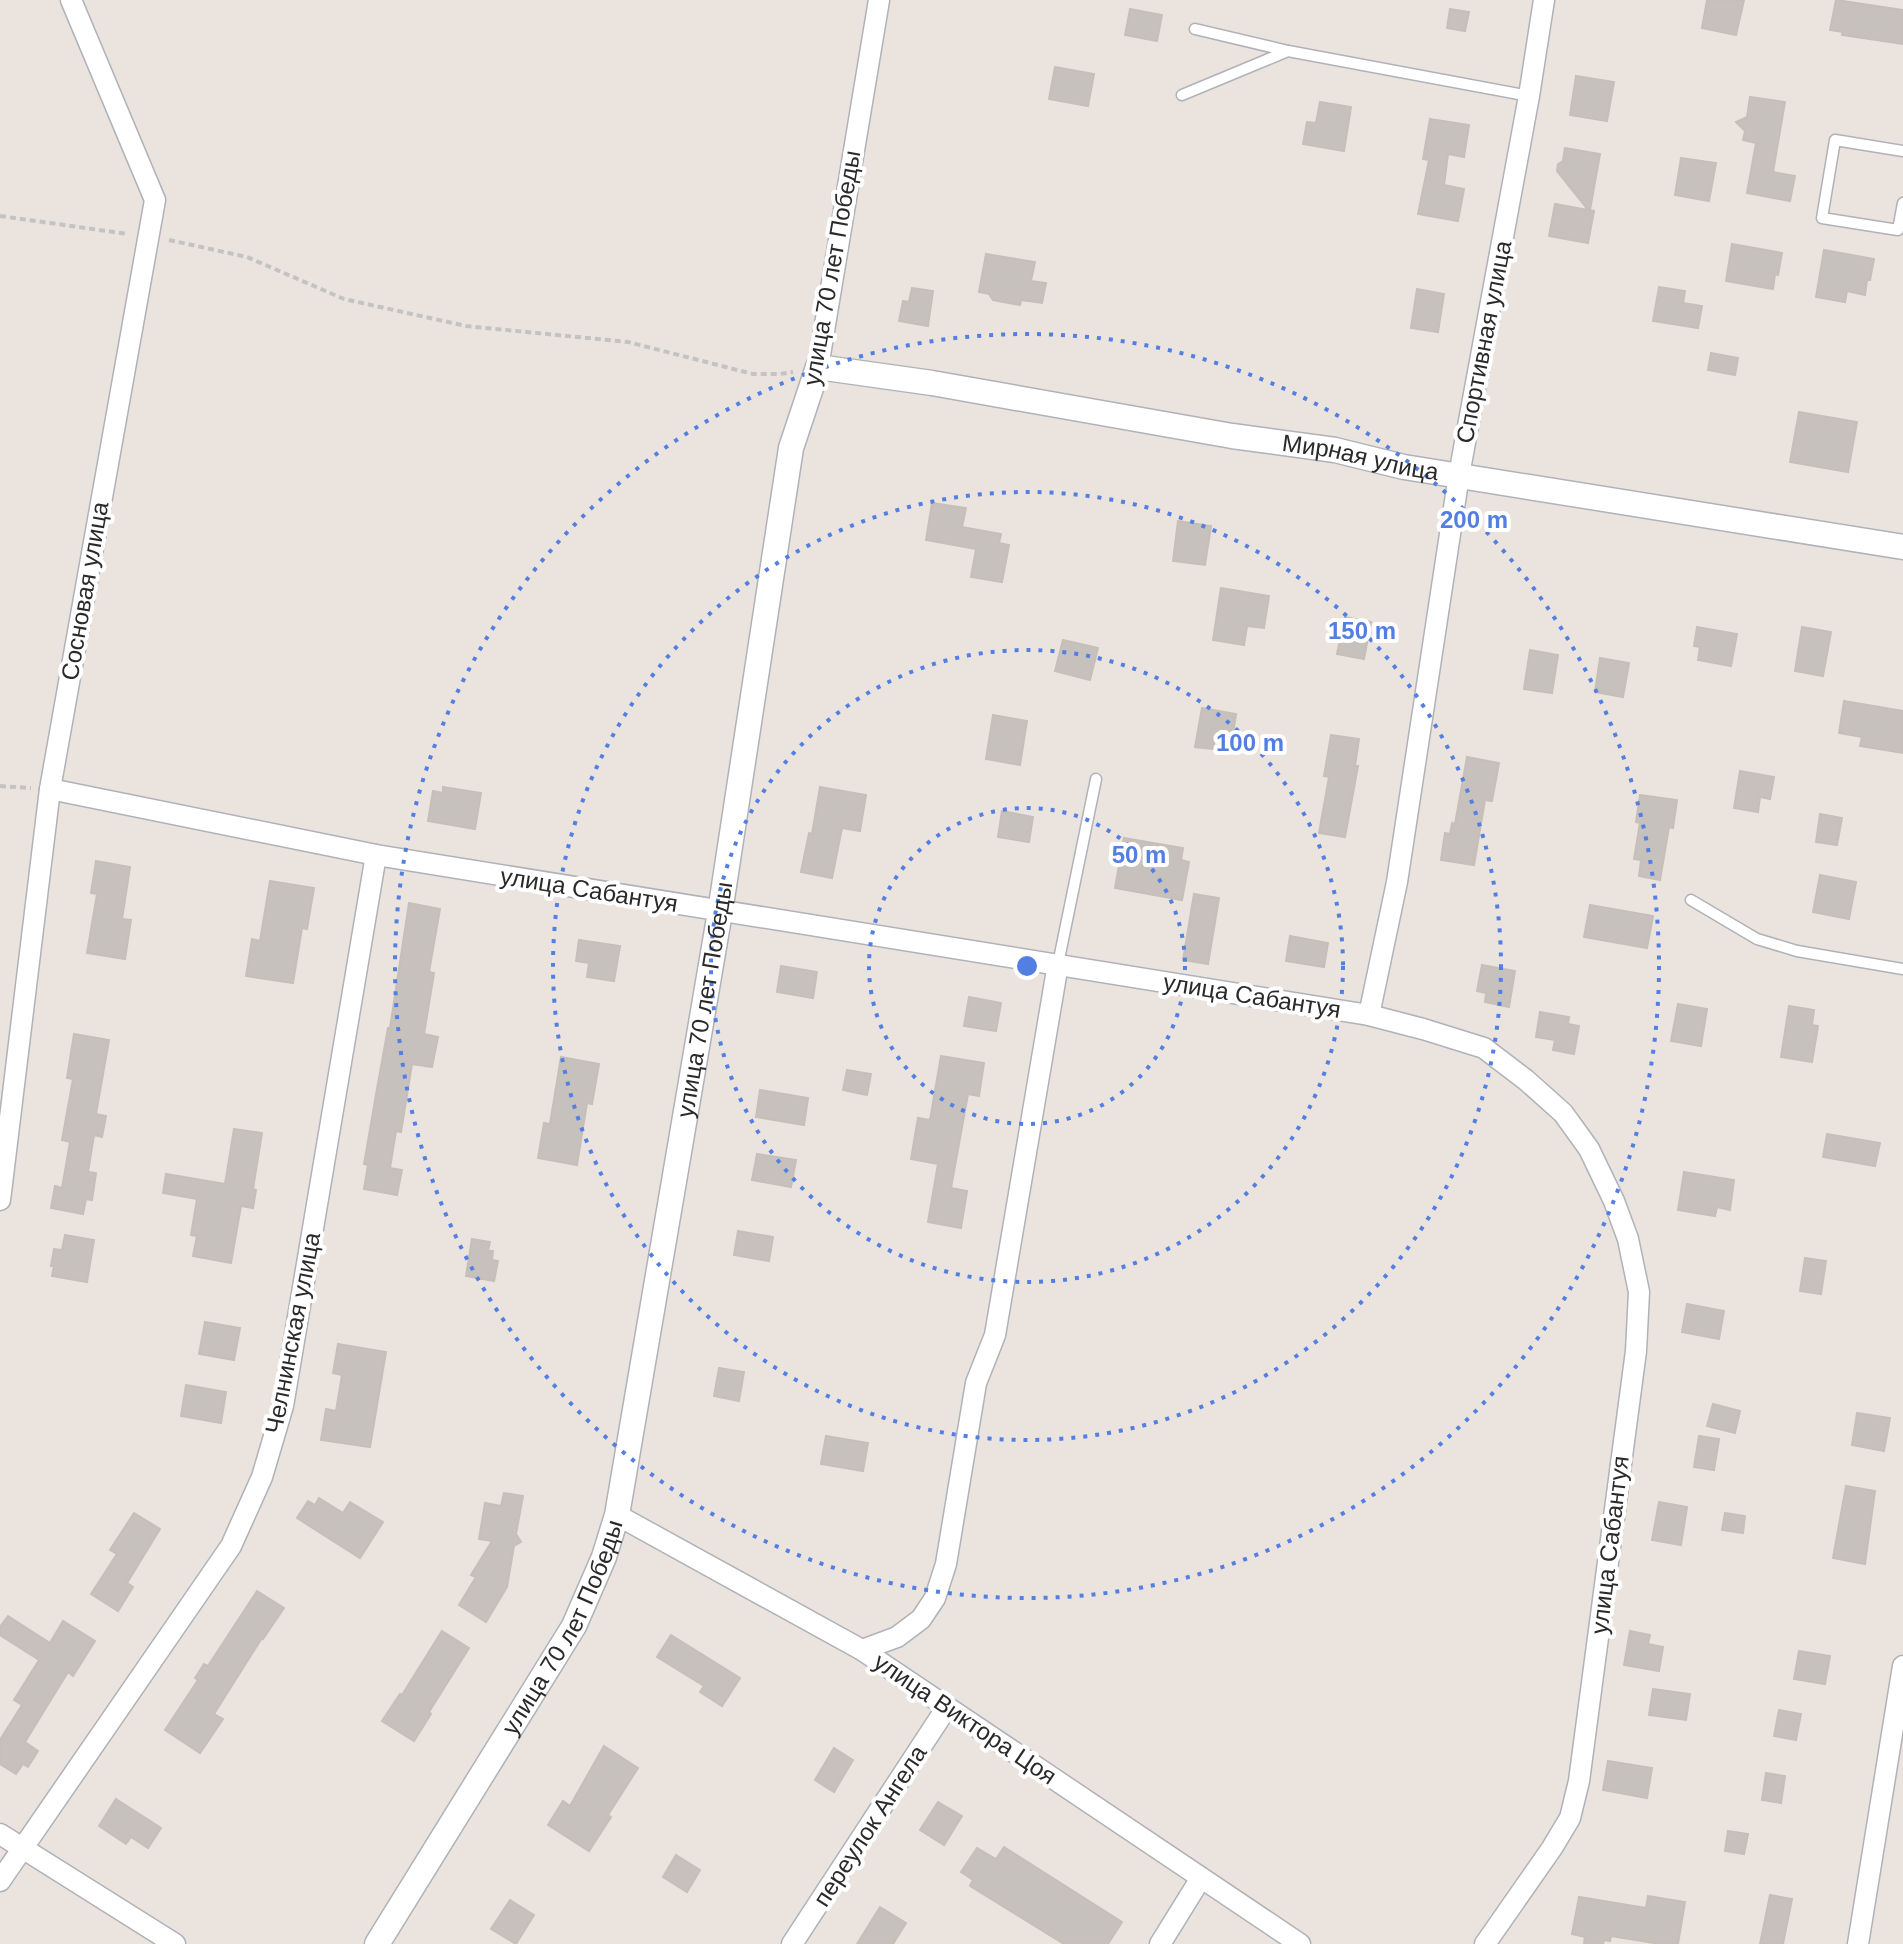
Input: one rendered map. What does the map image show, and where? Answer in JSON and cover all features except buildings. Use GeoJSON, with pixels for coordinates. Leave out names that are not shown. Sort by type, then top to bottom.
{"type":"FeatureCollection","features":[{"type":"Feature","properties":{"kind":"street","name":"Сосновая улица"},"geometry":{"type":"LineString","coordinates":[[0,1200],[50,789],[155,200],[71,0]]}},
{"type":"Feature","properties":{"kind":"street","name":"улица 70 лет Победы"},"geometry":{"type":"LineString","coordinates":[[377,1944],[574,1626],[604,1557],[617,1515],[720,912],[791,448],[818,367],[879,0]]}},
{"type":"Feature","properties":{"kind":"street","name":"Спортивная улица"},"geometry":{"type":"LineString","coordinates":[[1369,1015],[1397,882],[1459,475],[1544,0]]}},
{"type":"Feature","properties":{"kind":"street","name":"Мирная улица"},"geometry":{"type":"LineString","coordinates":[[818,367],[932,383],[1232,436],[1335,450],[1404,467],[1903,547]]}},
{"type":"Feature","properties":{"kind":"street","name":"улица Сабантуя"},"geometry":{"type":"LineString","coordinates":[[50,789],[376,855],[1369,1015],[1484,1048],[1526,1080],[1563,1113],[1589,1149],[1628,1239],[1639,1292],[1636,1351],[1579,1781],[1570,1818],[1485,1944]]}},
{"type":"Feature","properties":{"kind":"street","name":"Челнинская улица"},"geometry":{"type":"LineString","coordinates":[[0,1881],[231,1546],[262,1477],[283,1406],[376,855]]}},
{"type":"Feature","properties":{"kind":"street"},"geometry":{"type":"LineString","coordinates":[[862,1650],[897,1637],[921,1619],[935,1598],[946,1564],[976,1383],[995,1335],[1058,964]]}},
{"type":"Feature","properties":{"kind":"street","name":"улица Виктора Цоя"},"geometry":{"type":"LineString","coordinates":[[617,1515],[862,1650],[1300,1944]]}},
{"type":"Feature","properties":{"kind":"street"},"geometry":{"type":"LineString","coordinates":[[1858,1944],[1903,1666]]}},
{"type":"Feature","properties":{"kind":"street","name":"переулок Ангела"},"geometry":{"type":"LineString","coordinates":[[792,1944],[947,1707]]}},
{"type":"Feature","properties":{"kind":"street"},"geometry":{"type":"LineString","coordinates":[[0,1834],[175,1944]]}},
{"type":"Feature","properties":{"kind":"street"},"geometry":{"type":"LineString","coordinates":[[1160,1944],[1201,1878]]}},
{"type":"Feature","properties":{"kind":"lane"},"geometry":{"type":"LineString","coordinates":[[1195,29],[1288,51],[1529,96]]}},
{"type":"Feature","properties":{"kind":"lane"},"geometry":{"type":"LineString","coordinates":[[1182,95],[1288,51]]}},
{"type":"Feature","properties":{"kind":"lane"},"geometry":{"type":"LineString","coordinates":[[1903,151],[1835,140],[1822,218],[1898,230],[1903,203]]}},
{"type":"Feature","properties":{"kind":"lane"},"geometry":{"type":"LineString","coordinates":[[1058,964],[1096,779]]}},
{"type":"Feature","properties":{"kind":"lane"},"geometry":{"type":"LineString","coordinates":[[1691,900],[1757,939],[1797,951],[1903,969]]}},
{"type":"Feature","properties":{"kind":"path"},"geometry":{"type":"LineString","coordinates":[[0,216],[131,235]]}},
{"type":"Feature","properties":{"kind":"path"},"geometry":{"type":"LineString","coordinates":[[160,239],[247,257],[344,299],[466,326],[628,342],[753,374],[780,374],[818,367]]}},
{"type":"Feature","properties":{"kind":"path"},"geometry":{"type":"LineString","coordinates":[[0,786],[50,789]]}}]}
